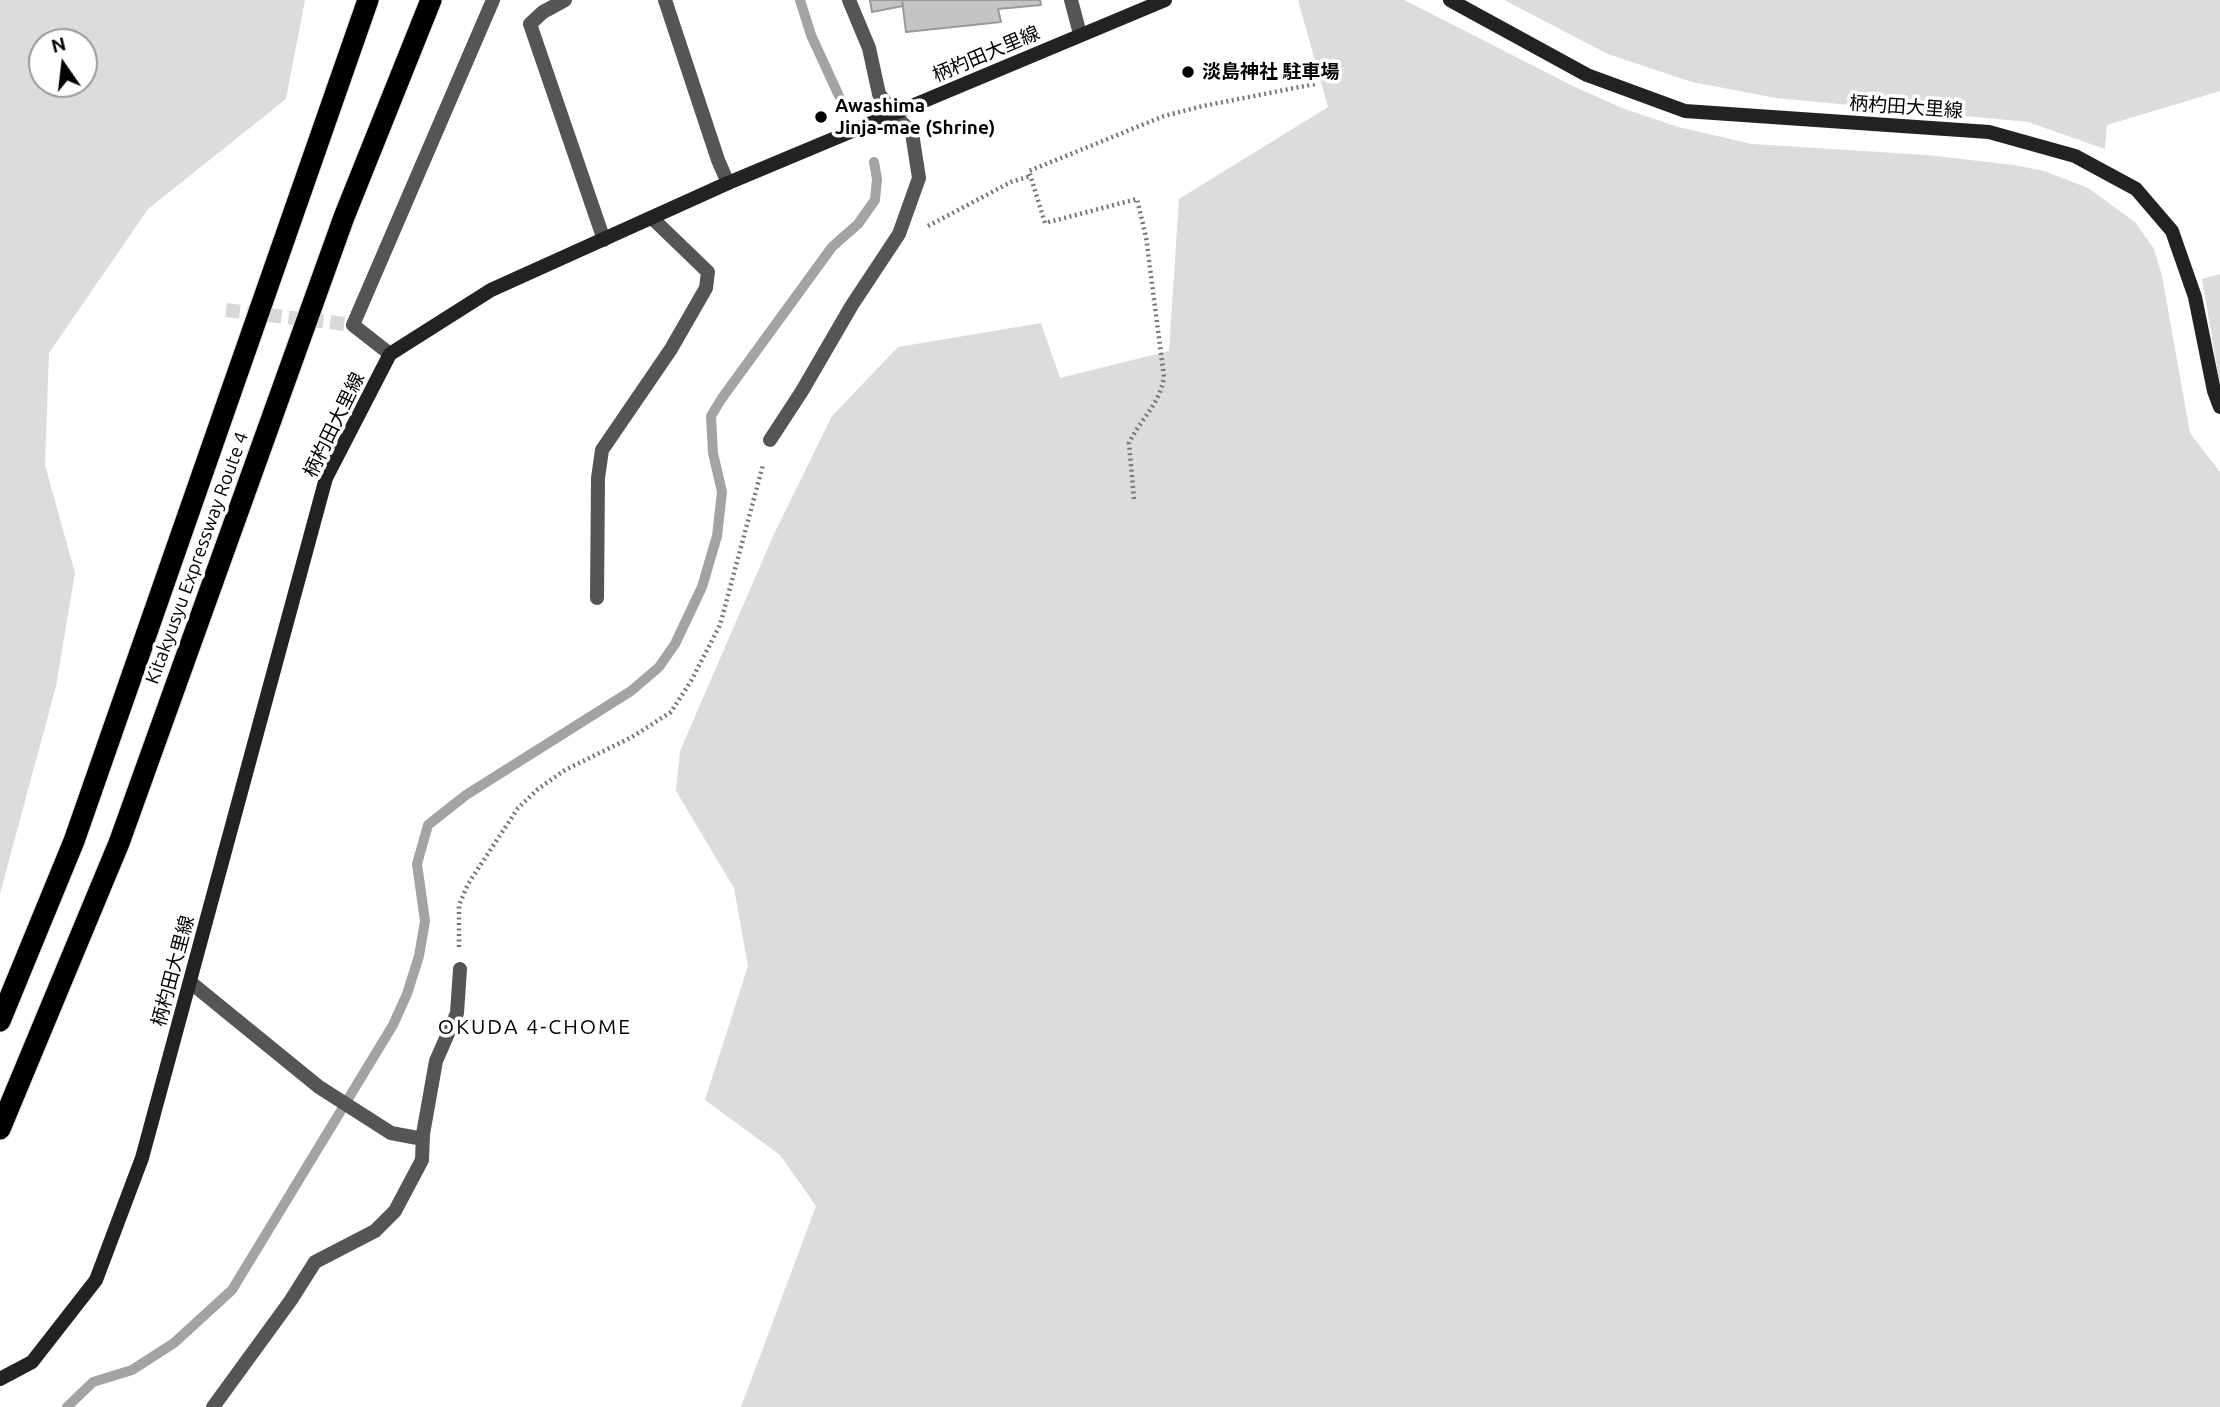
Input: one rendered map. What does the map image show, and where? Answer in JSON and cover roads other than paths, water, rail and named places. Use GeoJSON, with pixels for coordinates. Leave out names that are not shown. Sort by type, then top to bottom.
{"type":"FeatureCollection","features":[{"type":"Feature","properties":{"kind":"highway","name":"Kitakyusyu Expressway Route 4"},"geometry":{"type":"LineString","coordinates":[[0,1021],[75,841],[368,0]]}},
{"type":"Feature","properties":{"kind":"highway","name":"Kitakyusyu Expressway Route 4"},"geometry":{"type":"LineString","coordinates":[[0,1129],[119,843],[344,217],[431,0]]}},
{"type":"Feature","properties":{"kind":"main road","name":"柄杓田大里線"},"geometry":{"type":"LineString","coordinates":[[0,1379],[32,1362],[96,1280],[142,1158],[326,478],[390,354],[491,290],[728,183],[1165,0]]}},
{"type":"Feature","properties":{"kind":"main road","name":"柄杓田大里線"},"geometry":{"type":"LineString","coordinates":[[1450,0],[1587,75],[1685,111],[1989,132],[2075,156],[2136,189],[2172,231],[2194,297],[2214,391],[2220,407]]}},
{"type":"Feature","properties":{"kind":"street"},"geometry":{"type":"LineString","coordinates":[[390,354],[353,325],[494,0]]}},
{"type":"Feature","properties":{"kind":"street"},"geometry":{"type":"LineString","coordinates":[[565,0],[543,12],[530,24],[604,240]]}},
{"type":"Feature","properties":{"kind":"street"},"geometry":{"type":"LineString","coordinates":[[665,0],[728,183]]}},
{"type":"Feature","properties":{"kind":"street"},"geometry":{"type":"LineString","coordinates":[[770,440],[852,304],[899,234],[919,178],[912,133],[878,94],[869,48],[849,0]]}},
{"type":"Feature","properties":{"kind":"street"},"geometry":{"type":"LineString","coordinates":[[1071,0],[1080,34]]}},
{"type":"Feature","properties":{"kind":"street"},"geometry":{"type":"LineString","coordinates":[[597,598],[598,478],[602,450],[671,349],[706,288],[708,272],[652,218]]}},
{"type":"Feature","properties":{"kind":"street"},"geometry":{"type":"LineString","coordinates":[[213,1407],[291,1300],[314,1262],[375,1231],[396,1211],[422,1160],[436,1061],[457,1013],[460,969]]}},
{"type":"Feature","properties":{"kind":"street"},"geometry":{"type":"LineString","coordinates":[[190,982],[319,1087],[391,1133],[423,1139]]}},
{"type":"Feature","properties":{"kind":"waterway"},"geometry":{"type":"LineString","coordinates":[[800,0],[811,35],[839,96]]}},
{"type":"Feature","properties":{"kind":"waterway"},"geometry":{"type":"LineString","coordinates":[[67,1407],[93,1382],[132,1370],[174,1343],[232,1290],[393,1025],[407,994],[419,956],[425,921],[417,864],[428,825],[466,795],[631,691],[659,667],[675,644],[702,587],[717,536],[722,492],[713,453],[711,416],[832,247],[858,224],[875,200],[877,179],[874,162]]}},
{"type":"Feature","properties":{"kind":"tunnel"},"geometry":{"type":"LineString","coordinates":[[226,310],[353,325]]}},
{"type":"Feature","properties":{"kind":"place","name":"淡島神社 駐車場"},"geometry":{"type":"Point","coordinates":[1188,72]}},
{"type":"Feature","properties":{"kind":"place","name":"Awashima Jinja-mae (Shrine)"},"geometry":{"type":"Point","coordinates":[821,117]}},
{"type":"Feature","properties":{"kind":"district","name":"OKUDA 4-CHOME"},"geometry":{"type":"Point","coordinates":[535,1027]}}]}
